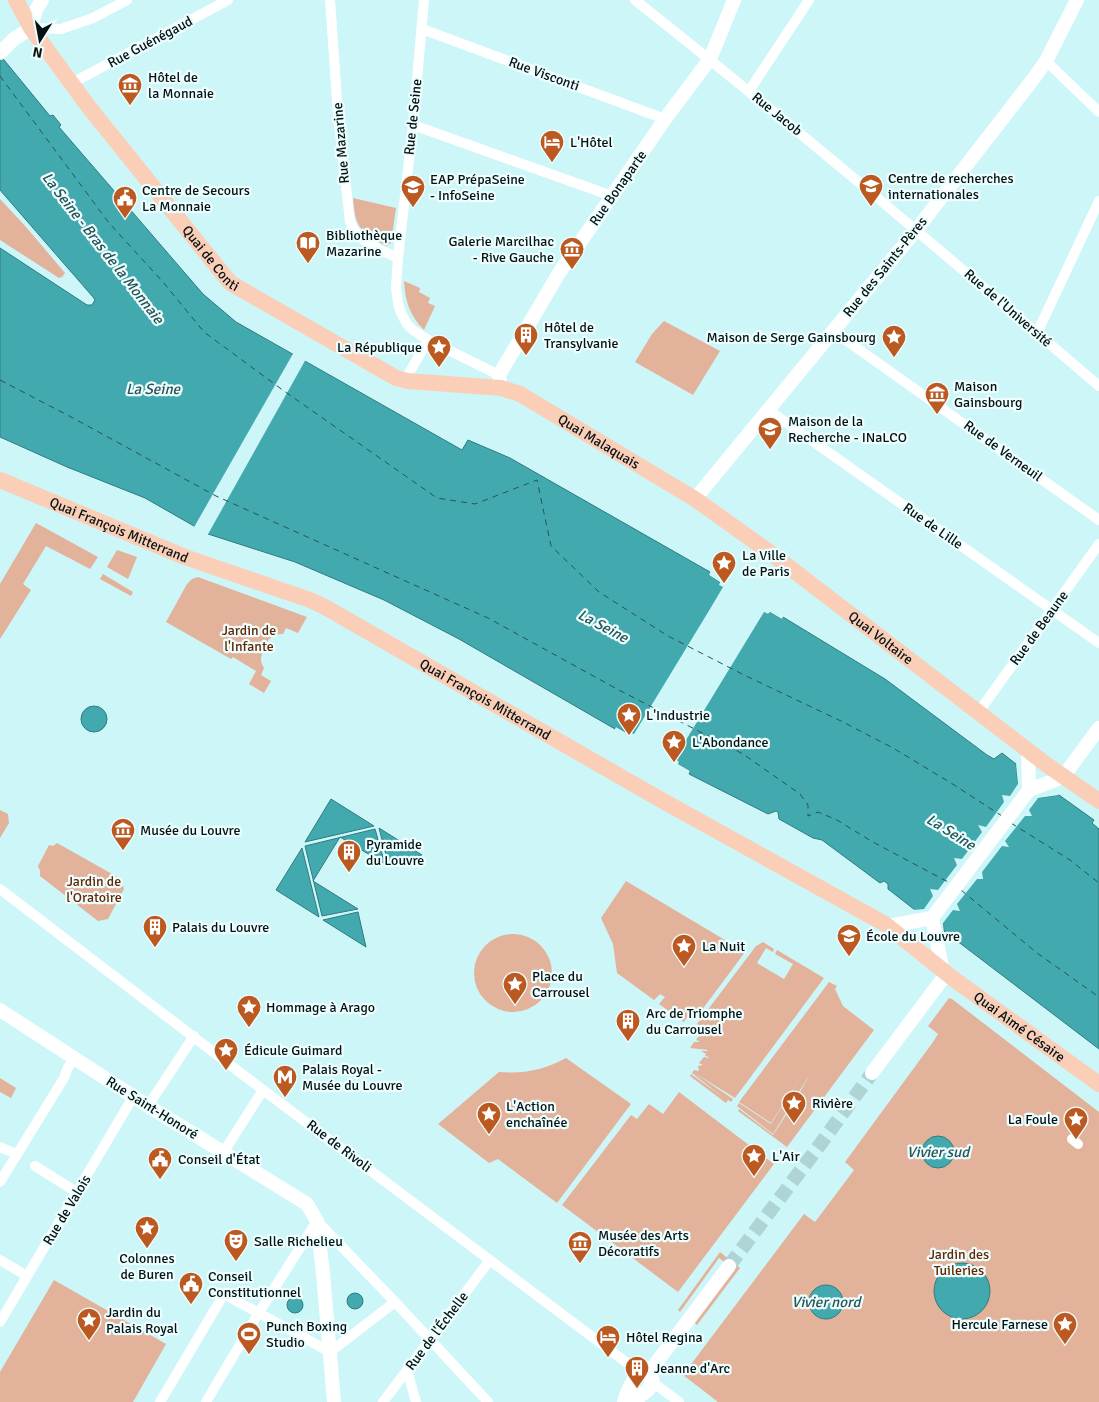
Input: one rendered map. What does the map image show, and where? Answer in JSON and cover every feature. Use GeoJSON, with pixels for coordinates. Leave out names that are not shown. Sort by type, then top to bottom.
{"type":"FeatureCollection","features":[{"type":"Feature","properties":{"kind":"main road","name":"Quai de Conti"},"geometry":{"type":"LineString","coordinates":[[16,0],[31,28],[88,106],[227,279],[240,289],[387,373],[405,380]]}},
{"type":"Feature","properties":{"kind":"main road","name":"Quai Malaquais"},"geometry":{"type":"LineString","coordinates":[[405,380],[475,386],[500,382],[695,499]]}},
{"type":"Feature","properties":{"kind":"main road","name":"Quai François Mitterrand"},"geometry":{"type":"LineString","coordinates":[[1,482],[185,558],[310,600],[325,607],[663,801],[888,926],[942,970]]}},
{"type":"Feature","properties":{"kind":"main road","name":"Quai Voltaire"},"geometry":{"type":"LineString","coordinates":[[695,499],[772,554],[1028,751],[1099,801]]}},
{"type":"Feature","properties":{"kind":"main road","name":"Quai Aimé Césaire"},"geometry":{"type":"LineString","coordinates":[[942,970],[1099,1084]]}},
{"type":"Feature","properties":{"kind":"street"},"geometry":{"type":"LineString","coordinates":[[31,28],[36,10],[42,0]]}},
{"type":"Feature","properties":{"kind":"street"},"geometry":{"type":"LineString","coordinates":[[0,52],[14,39],[31,28],[61,29],[93,18],[127,0]]}},
{"type":"Feature","properties":{"kind":"street","name":"Rue Guénégaud"},"geometry":{"type":"LineString","coordinates":[[72,83],[228,0]]}},
{"type":"Feature","properties":{"kind":"street","name":"Rue Mazarine"},"geometry":{"type":"LineString","coordinates":[[330,0],[338,115],[350,222],[354,232],[360,239],[398,258]]}},
{"type":"Feature","properties":{"kind":"street","name":"Rue de Seine"},"geometry":{"type":"LineString","coordinates":[[424,0],[396,287],[401,313],[407,324],[428,340]]}},
{"type":"Feature","properties":{"kind":"street","name":"Rue Jacob"},"geometry":{"type":"LineString","coordinates":[[635,0],[917,229]]}},
{"type":"Feature","properties":{"kind":"street","name":"Rue Bonaparte"},"geometry":{"type":"LineString","coordinates":[[500,382],[559,273],[710,59],[734,0]]}},
{"type":"Feature","properties":{"kind":"street"},"geometry":{"type":"LineString","coordinates":[[749,91],[809,0]]}},
{"type":"Feature","properties":{"kind":"street","name":"Rue des Saints-Pères"},"geometry":{"type":"LineString","coordinates":[[695,499],[917,229],[1029,86],[1046,61],[1077,0]]}},
{"type":"Feature","properties":{"kind":"street","name":"Rue Visconti"},"geometry":{"type":"LineString","coordinates":[[422,29],[666,119]]}},
{"type":"Feature","properties":{"kind":"street"},"geometry":{"type":"LineString","coordinates":[[1046,61],[1099,112]]}},
{"type":"Feature","properties":{"kind":"street"},"geometry":{"type":"LineString","coordinates":[[413,125],[612,196]]}},
{"type":"Feature","properties":{"kind":"street"},"geometry":{"type":"LineString","coordinates":[[1037,333],[1099,201]]}},
{"type":"Feature","properties":{"kind":"street","name":"Rue de l'Université"},"geometry":{"type":"LineString","coordinates":[[917,229],[1099,386]]}},
{"type":"Feature","properties":{"kind":"street","name":"Rue de Verneuil"},"geometry":{"type":"LineString","coordinates":[[833,331],[1099,520]]}},
{"type":"Feature","properties":{"kind":"street"},"geometry":{"type":"LineString","coordinates":[[405,380],[428,340]]}},
{"type":"Feature","properties":{"kind":"street","name":"Quai Malaquais"},"geometry":{"type":"LineString","coordinates":[[428,340],[480,365],[500,382]]}},
{"type":"Feature","properties":{"kind":"street"},"geometry":{"type":"LineString","coordinates":[[475,386],[480,365]]}},
{"type":"Feature","properties":{"kind":"street","name":"Rue de Lille"},"geometry":{"type":"LineString","coordinates":[[767,410],[1099,643]]}},
{"type":"Feature","properties":{"kind":"street","name":"Rue de Beaune"},"geometry":{"type":"LineString","coordinates":[[978,713],[1099,544]]}},
{"type":"Feature","properties":{"kind":"street"},"geometry":{"type":"LineString","coordinates":[[888,926],[932,918],[1029,790],[1063,777],[1099,728]]}},
{"type":"Feature","properties":{"kind":"street"},"geometry":{"type":"LineString","coordinates":[[1028,751],[1029,790]]}},
{"type":"Feature","properties":{"kind":"street","name":"Rue de Rivoli"},"geometry":{"type":"LineString","coordinates":[[0,889],[263,1090],[490,1260],[648,1375],[679,1402]]}},
{"type":"Feature","properties":{"kind":"street"},"geometry":{"type":"LineString","coordinates":[[872,1072],[944,977],[932,918]]}},
{"type":"Feature","properties":{"kind":"street","name":"Rue Saint-Honoré"},"geometry":{"type":"LineString","coordinates":[[0,1010],[133,1097],[307,1204],[317,1221],[488,1402]]}},
{"type":"Feature","properties":{"kind":"street"},"geometry":{"type":"LineString","coordinates":[[148,1106],[194,1036]]}},
{"type":"Feature","properties":{"kind":"street"},"geometry":{"type":"LineString","coordinates":[[0,1182],[64,1078],[68,1067],[76,1058]]}},
{"type":"Feature","properties":{"kind":"street"},"geometry":{"type":"LineString","coordinates":[[223,1153],[263,1090]]}},
{"type":"Feature","properties":{"kind":"street","name":"Rue de Valois"},"geometry":{"type":"LineString","coordinates":[[0,1322],[78,1193],[133,1097]]}},
{"type":"Feature","properties":{"kind":"street"},"geometry":{"type":"LineString","coordinates":[[0,1147],[16,1154]]}},
{"type":"Feature","properties":{"kind":"street"},"geometry":{"type":"LineString","coordinates":[[35,1166],[78,1193]]}},
{"type":"Feature","properties":{"kind":"street"},"geometry":{"type":"LineString","coordinates":[[206,1402],[258,1314],[317,1221]]}},
{"type":"Feature","properties":{"kind":"street"},"geometry":{"type":"LineString","coordinates":[[317,1221],[334,1402]]}},
{"type":"Feature","properties":{"kind":"street"},"geometry":{"type":"LineString","coordinates":[[0,1260],[27,1276]]}},
{"type":"Feature","properties":{"kind":"street","name":"Rue de l'Échelle"},"geometry":{"type":"LineString","coordinates":[[383,1402],[490,1260]]}},
{"type":"Feature","properties":{"kind":"street"},"geometry":{"type":"LineString","coordinates":[[624,1402],[630,1386],[648,1375],[729,1266]]}},
{"type":"Feature","properties":{"kind":"street"},"geometry":{"type":"LineString","coordinates":[[160,1402],[224,1294],[330,1352]]}},
{"type":"Feature","properties":{"kind":"street"},"geometry":{"type":"LineString","coordinates":[[330,1352],[395,1302]]}},
{"type":"Feature","properties":{"kind":"street"},"geometry":{"type":"LineString","coordinates":[[407,1370],[416,1402]]}},
{"type":"Feature","properties":{"kind":"street"},"geometry":{"type":"LineString","coordinates":[[633,1402],[648,1390],[648,1375]]}},
{"type":"Feature","properties":{"kind":"green space"},"geometry":{"type":"Polygon","coordinates":[[[353,198],[396,208],[391,243],[386,246],[361,228],[355,216],[353,198]]]}},
{"type":"Feature","properties":{"kind":"green space"},"geometry":{"type":"Polygon","coordinates":[[[0,199],[65,273],[62,277],[59,278],[0,240],[0,199]]]}},
{"type":"Feature","properties":{"kind":"green space"},"geometry":{"type":"Polygon","coordinates":[[[404,281],[420,288],[419,292],[430,298],[428,303],[435,306],[424,330],[409,308],[404,281]]]}},
{"type":"Feature","properties":{"kind":"green space"},"geometry":{"type":"Polygon","coordinates":[[[664,321],[720,351],[693,395],[635,362],[652,334],[664,321]]]}},
{"type":"Feature","properties":{"kind":"green space"},"geometry":{"type":"Polygon","coordinates":[[[36,523],[98,557],[90,569],[46,546],[23,584],[31,590],[0,639],[0,584],[36,523]]]}},
{"type":"Feature","properties":{"kind":"green space"},"geometry":{"type":"Polygon","coordinates":[[[117,550],[137,557],[128,579],[107,567],[117,550]]]}},
{"type":"Feature","properties":{"kind":"green space"},"geometry":{"type":"Polygon","coordinates":[[[103,574],[133,592],[131,596],[100,579],[103,574]]]}},
{"type":"Feature","properties":{"kind":"green space","name":"Jardin de l'Infante"},"geometry":{"type":"Polygon","coordinates":[[[198,577],[307,617],[298,633],[286,628],[283,634],[275,635],[269,639],[261,652],[261,661],[264,668],[261,675],[271,681],[264,693],[249,684],[256,671],[166,622],[187,584],[192,579],[198,577]]]}},
{"type":"Feature","properties":{"kind":"green space"},"geometry":{"type":"Polygon","coordinates":[[[0,810],[8,814],[9,823],[0,838],[0,810]]]}},
{"type":"Feature","properties":{"kind":"green space","name":"Jardin de l'Oratoire"},"geometry":{"type":"Polygon","coordinates":[[[57,843],[121,879],[124,889],[108,919],[98,921],[40,876],[38,866],[49,845],[53,846],[57,843]]]}},
{"type":"Feature","properties":{"kind":"green space"},"geometry":{"type":"Polygon","coordinates":[[[626,881],[745,952],[696,1018],[690,1013],[684,1022],[659,1004],[665,997],[660,994],[654,1000],[617,973],[613,944],[601,918],[626,881]]]}},
{"type":"Feature","properties":{"kind":"green space"},"geometry":{"type":"Polygon","coordinates":[[[513,934],[528,937],[541,945],[549,958],[552,973],[549,988],[541,1001],[528,1009],[513,1012],[498,1009],[485,1001],[477,988],[474,973],[477,958],[485,945],[498,937],[513,934]]]}},
{"type":"Feature","properties":{"kind":"green space"},"geometry":{"type":"Polygon","coordinates":[[[763,942],[774,949],[773,952],[766,948],[757,963],[784,979],[793,964],[775,954],[777,950],[824,978],[735,1098],[693,1072],[733,1099],[731,1102],[728,1100],[726,1103],[690,1076],[691,1074],[724,1098],[692,1073],[694,1070],[699,1071],[698,1066],[703,1065],[699,1063],[704,1057],[709,1057],[705,1056],[706,1054],[701,1051],[708,1050],[690,1048],[694,1042],[699,1042],[696,1040],[698,1037],[704,1035],[700,1035],[704,1029],[697,1024],[756,946],[763,942]]]}},
{"type":"Feature","properties":{"kind":"green space"},"geometry":{"type":"Polygon","coordinates":[[[829,982],[837,986],[835,989],[843,1006],[874,1030],[787,1147],[738,1111],[739,1109],[773,1135],[810,1074],[773,1134],[737,1106],[739,1103],[771,1124],[802,1075],[771,1123],[739,1102],[829,982]]]}},
{"type":"Feature","properties":{"kind":"green space","name":"Jardin des Tuileries"},"geometry":{"type":"Polygon","coordinates":[[[949,998],[1099,1112],[1099,1402],[718,1402],[683,1375],[804,1214],[815,1222],[854,1170],[845,1162],[933,1042],[938,1034],[928,1026],[949,998]]]}},
{"type":"Feature","properties":{"kind":"green space"},"geometry":{"type":"Polygon","coordinates":[[[566,1058],[631,1104],[557,1203],[498,1159],[489,1163],[438,1124],[499,1072],[534,1070],[550,1066],[566,1058]]]}},
{"type":"Feature","properties":{"kind":"green space"},"geometry":{"type":"Polygon","coordinates":[[[0,1078],[16,1088],[11,1098],[0,1092],[0,1078]]]}},
{"type":"Feature","properties":{"kind":"green space"},"geometry":{"type":"Polygon","coordinates":[[[679,1092],[774,1164],[678,1292],[562,1205],[631,1115],[637,1119],[649,1104],[663,1114],[679,1092]]]}},
{"type":"Feature","properties":{"kind":"green space"},"geometry":{"type":"Polygon","coordinates":[[[720,1252],[740,1268],[697,1325],[694,1322],[734,1269],[719,1258],[680,1312],[678,1310],[720,1252]]]}},
{"type":"Feature","properties":{"kind":"green space","name":"Jardin du Palais Royal"},"geometry":{"type":"Polygon","coordinates":[[[54,1280],[166,1344],[133,1402],[0,1402],[0,1372],[54,1280]]]}},
{"type":"Feature","properties":{"kind":"water","name":"La Seine"},"geometry":{"type":"Polygon","coordinates":[[[0,55],[50,116],[53,115],[61,125],[59,127],[203,294],[236,322],[462,450],[468,440],[510,458],[710,572],[709,575],[720,582],[720,585],[768,614],[770,612],[782,619],[783,617],[885,679],[987,755],[994,759],[1002,753],[1016,764],[1018,784],[1038,798],[1059,795],[1094,820],[1092,823],[1099,829],[1099,1049],[944,931],[943,923],[924,909],[915,910],[888,889],[888,884],[884,881],[880,883],[822,840],[813,838],[779,819],[778,812],[768,814],[689,774],[690,771],[678,764],[679,762],[634,734],[629,734],[616,727],[615,729],[459,639],[384,600],[295,562],[208,534],[145,498],[67,467],[0,437],[0,248],[87,305],[92,305],[95,300],[0,190],[0,55]]]}},
{"type":"Feature","properties":{"kind":"water"},"geometry":{"type":"Polygon","coordinates":[[[94,706],[103,710],[107,719],[103,728],[94,732],[85,728],[81,719],[85,710],[94,706]]]}},
{"type":"Feature","properties":{"kind":"water"},"geometry":{"type":"Polygon","coordinates":[[[331,799],[374,826],[305,842],[331,799]]]}},
{"type":"Feature","properties":{"kind":"water"},"geometry":{"type":"Polygon","coordinates":[[[379,828],[422,855],[388,863],[379,828]]]}},
{"type":"Feature","properties":{"kind":"water"},"geometry":{"type":"Polygon","coordinates":[[[375,829],[385,864],[341,837],[375,829]]]}},
{"type":"Feature","properties":{"kind":"water"},"geometry":{"type":"Polygon","coordinates":[[[340,838],[313,880],[305,846],[340,838]]]}},
{"type":"Feature","properties":{"kind":"water"},"geometry":{"type":"Polygon","coordinates":[[[302,848],[319,917],[276,890],[302,848]]]}},
{"type":"Feature","properties":{"kind":"water"},"geometry":{"type":"Polygon","coordinates":[[[314,881],[358,909],[322,916],[314,881]]]}},
{"type":"Feature","properties":{"kind":"water"},"geometry":{"type":"Polygon","coordinates":[[[358,912],[366,947],[323,920],[358,912]]]}},
{"type":"Feature","properties":{"kind":"water","name":"Vivier sud"},"geometry":{"type":"Polygon","coordinates":[[[938,1136],[950,1140],[954,1152],[950,1164],[938,1168],[926,1164],[922,1152],[926,1140],[938,1136]]]}},
{"type":"Feature","properties":{"kind":"water"},"geometry":{"type":"Polygon","coordinates":[[[962,1263],[973,1265],[982,1271],[988,1280],[990,1291],[988,1302],[982,1311],[973,1317],[962,1319],[951,1317],[942,1311],[936,1302],[934,1291],[936,1280],[942,1271],[951,1265],[962,1263]]]}},
{"type":"Feature","properties":{"kind":"water","name":"Vivier nord"},"geometry":{"type":"Polygon","coordinates":[[[826,1285],[838,1290],[843,1302],[838,1314],[826,1319],[814,1314],[809,1302],[814,1290],[826,1285]]]}},
{"type":"Feature","properties":{"kind":"water"},"geometry":{"type":"Polygon","coordinates":[[[355,1293],[361,1295],[363,1301],[361,1307],[355,1309],[349,1307],[347,1301],[349,1295],[355,1293]]]}},
{"type":"Feature","properties":{"kind":"water"},"geometry":{"type":"Polygon","coordinates":[[[295,1297],[301,1299],[303,1305],[301,1311],[295,1313],[289,1311],[287,1305],[289,1299],[295,1297]]]}},
{"type":"Feature","properties":{"kind":"pier"},"geometry":{"type":"Polygon","coordinates":[[[294,352],[306,359],[207,536],[193,529],[294,352]]]}},
{"type":"Feature","properties":{"kind":"pier"},"geometry":{"type":"Polygon","coordinates":[[[711,570],[712,574],[722,581],[724,585],[767,611],[770,609],[781,616],[784,615],[782,619],[770,612],[768,614],[764,612],[675,758],[679,762],[678,764],[690,771],[687,776],[687,772],[676,766],[674,761],[633,736],[628,736],[617,730],[614,731],[616,727],[628,734],[630,732],[634,734],[710,609],[723,587],[719,585],[720,582],[709,575],[711,570]]]}},
{"type":"Feature","properties":{"kind":"pier"},"geometry":{"type":"Polygon","coordinates":[[[1016,764],[1019,766],[1021,783],[1039,796],[1056,793],[1059,795],[1038,798],[1029,810],[1032,816],[1025,816],[1005,841],[1009,847],[1002,846],[982,872],[983,879],[977,879],[957,904],[960,911],[953,910],[943,923],[944,935],[941,924],[923,911],[915,912],[911,910],[924,909],[933,896],[930,889],[938,890],[957,865],[954,858],[962,859],[982,832],[978,825],[986,827],[1004,802],[1002,795],[1010,796],[1018,784],[1016,764]]]}},
{"type":"Feature","properties":{"kind":"ferry route"},"geometry":{"type":"LineString","coordinates":[[0,76],[109,223],[163,282],[204,332],[284,391],[437,498],[475,504],[537,480],[551,546],[599,592],[668,636],[893,748],[1002,816]]}},
{"type":"Feature","properties":{"kind":"ferry route"},"geometry":{"type":"LineString","coordinates":[[0,380],[216,496],[488,618],[617,689],[743,754],[800,794],[808,805],[808,816],[818,812],[837,820],[871,841],[950,883]]}},
{"type":"Feature","properties":{"kind":"ferry route"},"geometry":{"type":"LineString","coordinates":[[1011,823],[1070,860],[1099,883]]}},
{"type":"Feature","properties":{"kind":"ferry route"},"geometry":{"type":"LineString","coordinates":[[961,890],[1037,953],[1099,997]]}},
{"type":"Feature","properties":{"kind":"tunnel"},"geometry":{"type":"LineString","coordinates":[[729,1266],[872,1073]]}},
{"type":"Feature","properties":{"kind":"place","name":"Hôtel de la Monnaie"},"geometry":{"type":"Point","coordinates":[130,106]}},
{"type":"Feature","properties":{"kind":"place","name":"L'Hôtel"},"geometry":{"type":"Point","coordinates":[552,163]}},
{"type":"Feature","properties":{"kind":"place","name":"Centre de recherches internationales"},"geometry":{"type":"Point","coordinates":[871,207]}},
{"type":"Feature","properties":{"kind":"place","name":"EAP PrépaSeine - InfoSeine"},"geometry":{"type":"Point","coordinates":[413,208]}},
{"type":"Feature","properties":{"kind":"place","name":"Centre de Secours La Monnaie"},"geometry":{"type":"Point","coordinates":[125,219]}},
{"type":"Feature","properties":{"kind":"place","name":"Bibliothèque Mazarine"},"geometry":{"type":"Point","coordinates":[308,264]}},
{"type":"Feature","properties":{"kind":"place","name":"Galerie Marcilhac - Rive Gauche"},"geometry":{"type":"Point","coordinates":[572,270]}},
{"type":"Feature","properties":{"kind":"place","name":"Hôtel de Transylvanie"},"geometry":{"type":"Point","coordinates":[526,356]}},
{"type":"Feature","properties":{"kind":"place","name":"Maison de Serge Gainsbourg"},"geometry":{"type":"Point","coordinates":[894,358]}},
{"type":"Feature","properties":{"kind":"place","name":"La République"},"geometry":{"type":"Point","coordinates":[439,368]}},
{"type":"Feature","properties":{"kind":"place","name":"Maison Gainsbourg"},"geometry":{"type":"Point","coordinates":[937,415]}},
{"type":"Feature","properties":{"kind":"place","name":"Maison de la Recherche - INaLCO"},"geometry":{"type":"Point","coordinates":[770,450]}},
{"type":"Feature","properties":{"kind":"place","name":"La Ville de Paris"},"geometry":{"type":"Point","coordinates":[724,584]}},
{"type":"Feature","properties":{"kind":"place","name":"L'Industrie"},"geometry":{"type":"Point","coordinates":[629,736]}},
{"type":"Feature","properties":{"kind":"place","name":"L'Abondance"},"geometry":{"type":"Point","coordinates":[674,763]}},
{"type":"Feature","properties":{"kind":"place","name":"Musée du Louvre"},"geometry":{"type":"Point","coordinates":[123,851]}},
{"type":"Feature","properties":{"kind":"place","name":"Pyramide du Louvre"},"geometry":{"type":"Point","coordinates":[349,873]}},
{"type":"Feature","properties":{"kind":"place","name":"Palais du Louvre"},"geometry":{"type":"Point","coordinates":[155,948]}},
{"type":"Feature","properties":{"kind":"place","name":"École du Louvre"},"geometry":{"type":"Point","coordinates":[849,957]}},
{"type":"Feature","properties":{"kind":"place","name":"La Nuit"},"geometry":{"type":"Point","coordinates":[684,967]}},
{"type":"Feature","properties":{"kind":"place","name":"Place du Carrousel"},"geometry":{"type":"Point","coordinates":[515,1005]}},
{"type":"Feature","properties":{"kind":"place","name":"Hommage à Arago"},"geometry":{"type":"Point","coordinates":[249,1028]}},
{"type":"Feature","properties":{"kind":"place","name":"Arc de Triomphe du Carrousel"},"geometry":{"type":"Point","coordinates":[628,1042]}},
{"type":"Feature","properties":{"kind":"place","name":"Édicule Guimard"},"geometry":{"type":"Point","coordinates":[226,1071]}},
{"type":"Feature","properties":{"kind":"place","name":"Palais Royal - Musée du Louvre"},"geometry":{"type":"Point","coordinates":[285,1098]}},
{"type":"Feature","properties":{"kind":"place","name":"Rivière"},"geometry":{"type":"Point","coordinates":[794,1124]}},
{"type":"Feature","properties":{"kind":"place","name":"L'Action enchaînée"},"geometry":{"type":"Point","coordinates":[489,1135]}},
{"type":"Feature","properties":{"kind":"place","name":"La Foule"},"geometry":{"type":"Point","coordinates":[1076,1140]}},
{"type":"Feature","properties":{"kind":"place","name":"L'Air"},"geometry":{"type":"Point","coordinates":[754,1177]}},
{"type":"Feature","properties":{"kind":"place","name":"Conseil d'État"},"geometry":{"type":"Point","coordinates":[160,1180]}},
{"type":"Feature","properties":{"kind":"place","name":"Colonnes de Buren"},"geometry":{"type":"Point","coordinates":[147,1249]}},
{"type":"Feature","properties":{"kind":"place","name":"Salle Richelieu"},"geometry":{"type":"Point","coordinates":[236,1262]}},
{"type":"Feature","properties":{"kind":"place","name":"Musée des Arts Décoratifs"},"geometry":{"type":"Point","coordinates":[580,1264]}},
{"type":"Feature","properties":{"kind":"place","name":"Conseil Constitutionnel"},"geometry":{"type":"Point","coordinates":[191,1305]}},
{"type":"Feature","properties":{"kind":"place","name":"Jardin du Palais Royal"},"geometry":{"type":"Point","coordinates":[89,1341]}},
{"type":"Feature","properties":{"kind":"place","name":"Hercule Farnese"},"geometry":{"type":"Point","coordinates":[1065,1345]}},
{"type":"Feature","properties":{"kind":"place","name":"Punch Boxing Studio"},"geometry":{"type":"Point","coordinates":[249,1355]}},
{"type":"Feature","properties":{"kind":"place","name":"Hôtel Regina"},"geometry":{"type":"Point","coordinates":[608,1358]}},
{"type":"Feature","properties":{"kind":"place","name":"Jeanne d'Arc"},"geometry":{"type":"Point","coordinates":[637,1389]}},
{"type":"Feature","properties":{"kind":"water label","name":"La Seine - Bras de la Monnaie"},"geometry":{"type":"Point","coordinates":[103,248]}}]}
